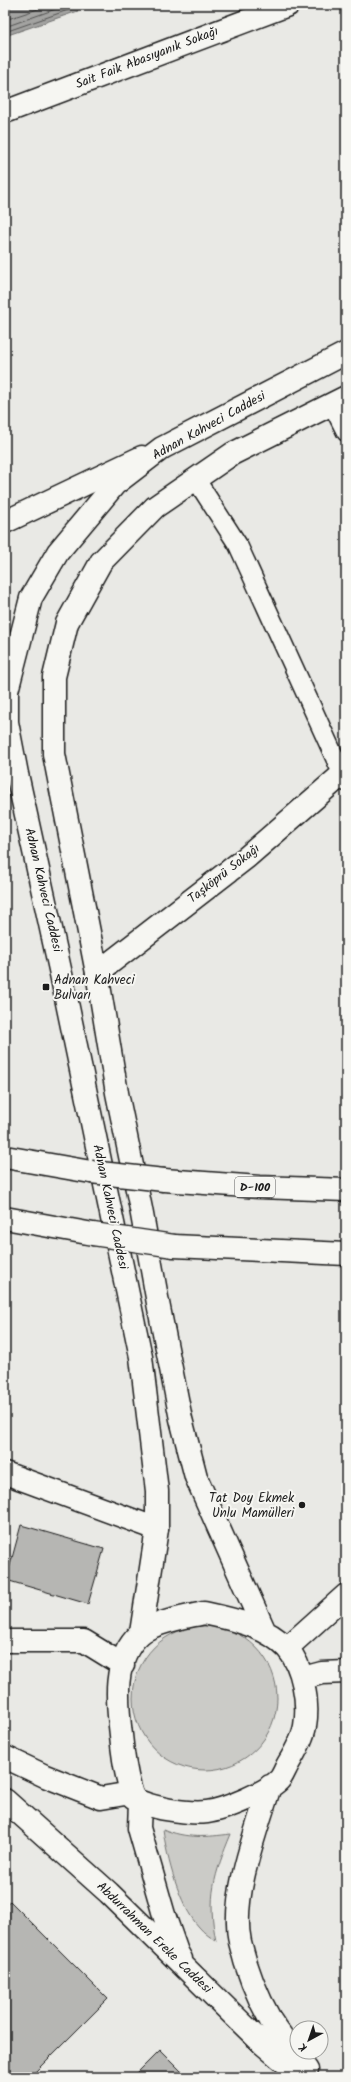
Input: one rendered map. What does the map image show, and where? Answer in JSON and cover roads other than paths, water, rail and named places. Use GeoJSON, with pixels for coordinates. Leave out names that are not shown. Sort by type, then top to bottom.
{"type":"FeatureCollection","features":[{"type":"Feature","properties":{"kind":"main road","name":"Sait Faik Abasıyanık Sokağı"},"geometry":{"type":"LineString","coordinates":[[5,112],[288,5]]}},
{"type":"Feature","properties":{"kind":"main road","name":"Adnan Kahveci Caddesi"},"geometry":{"type":"LineString","coordinates":[[141,1633],[157,1529],[157,1491],[141,1357],[61,974],[11,770],[7,722],[7,691],[31,598],[58,552],[115,484],[162,448],[346,353]]}},
{"type":"Feature","properties":{"kind":"main road"},"geometry":{"type":"LineString","coordinates":[[264,1632],[196,1477],[181,1419],[141,1209],[117,1093],[97,973],[54,754],[54,677],[67,623],[101,562],[155,508],[232,454],[339,401]]}},
{"type":"Feature","properties":{"kind":"main road"},"geometry":{"type":"LineString","coordinates":[[5,522],[162,448]]}},
{"type":"Feature","properties":{"kind":"main road","name":"Taşköprü Sokağı"},"geometry":{"type":"LineString","coordinates":[[97,973],[247,857],[345,776]]}},
{"type":"Feature","properties":{"kind":"main road","name":"D-100"},"geometry":{"type":"LineString","coordinates":[[5,1157],[91,1172],[164,1180],[259,1187],[346,1190]]}},
{"type":"Feature","properties":{"kind":"main road"},"geometry":{"type":"LineString","coordinates":[[5,1218],[93,1234],[174,1246],[346,1254]]}},
{"type":"Feature","properties":{"kind":"main road"},"geometry":{"type":"LineString","coordinates":[[5,1472],[157,1529]]}},
{"type":"Feature","properties":{"kind":"main road"},"geometry":{"type":"LineString","coordinates":[[287,1648],[346,1595]]}},
{"type":"Feature","properties":{"kind":"main road"},"geometry":{"type":"LineString","coordinates":[[5,1757],[45,1776],[101,1798],[136,1798],[167,1809],[207,1812],[252,1797],[279,1780],[293,1756],[305,1726],[303,1678],[287,1648],[264,1632],[234,1619],[204,1613],[169,1621],[141,1633],[128,1649],[118,1678],[117,1704],[124,1769],[136,1798],[139,1828],[164,1915],[177,1952],[203,1986]]}},
{"type":"Feature","properties":{"kind":"main road"},"geometry":{"type":"LineString","coordinates":[[5,1641],[84,1641],[123,1665]]}},
{"type":"Feature","properties":{"kind":"main road"},"geometry":{"type":"LineString","coordinates":[[303,1678],[322,1673],[346,1672]]}},
{"type":"Feature","properties":{"kind":"main road"},"geometry":{"type":"LineString","coordinates":[[270,1786],[253,1842],[242,1886],[239,1913],[240,1941],[256,1988],[271,2021],[313,2077]]}},
{"type":"Feature","properties":{"kind":"main road","name":"Abdurrahman Ereke Caddesi"},"geometry":{"type":"LineString","coordinates":[[5,1800],[109,1893],[262,2043],[302,2077]]}},
{"type":"Feature","properties":{"kind":"lane"},"geometry":{"type":"LineString","coordinates":[[339,401],[346,432]]}},
{"type":"Feature","properties":{"kind":"lane"},"geometry":{"type":"LineString","coordinates":[[196,478],[238,545],[345,776]]}},
{"type":"Feature","properties":{"kind":"water"},"geometry":{"type":"Polygon","coordinates":[[[5,5],[75,5],[78,11],[5,36],[5,5]]]}},
{"type":"Feature","properties":{"kind":"place","name":"Adnan Kahveci Bulvarı"},"geometry":{"type":"Point","coordinates":[46,987]}},
{"type":"Feature","properties":{"kind":"place","name":"Tat Doy Ekmek Unlu Mamülleri"},"geometry":{"type":"Point","coordinates":[302,1505]}}]}
